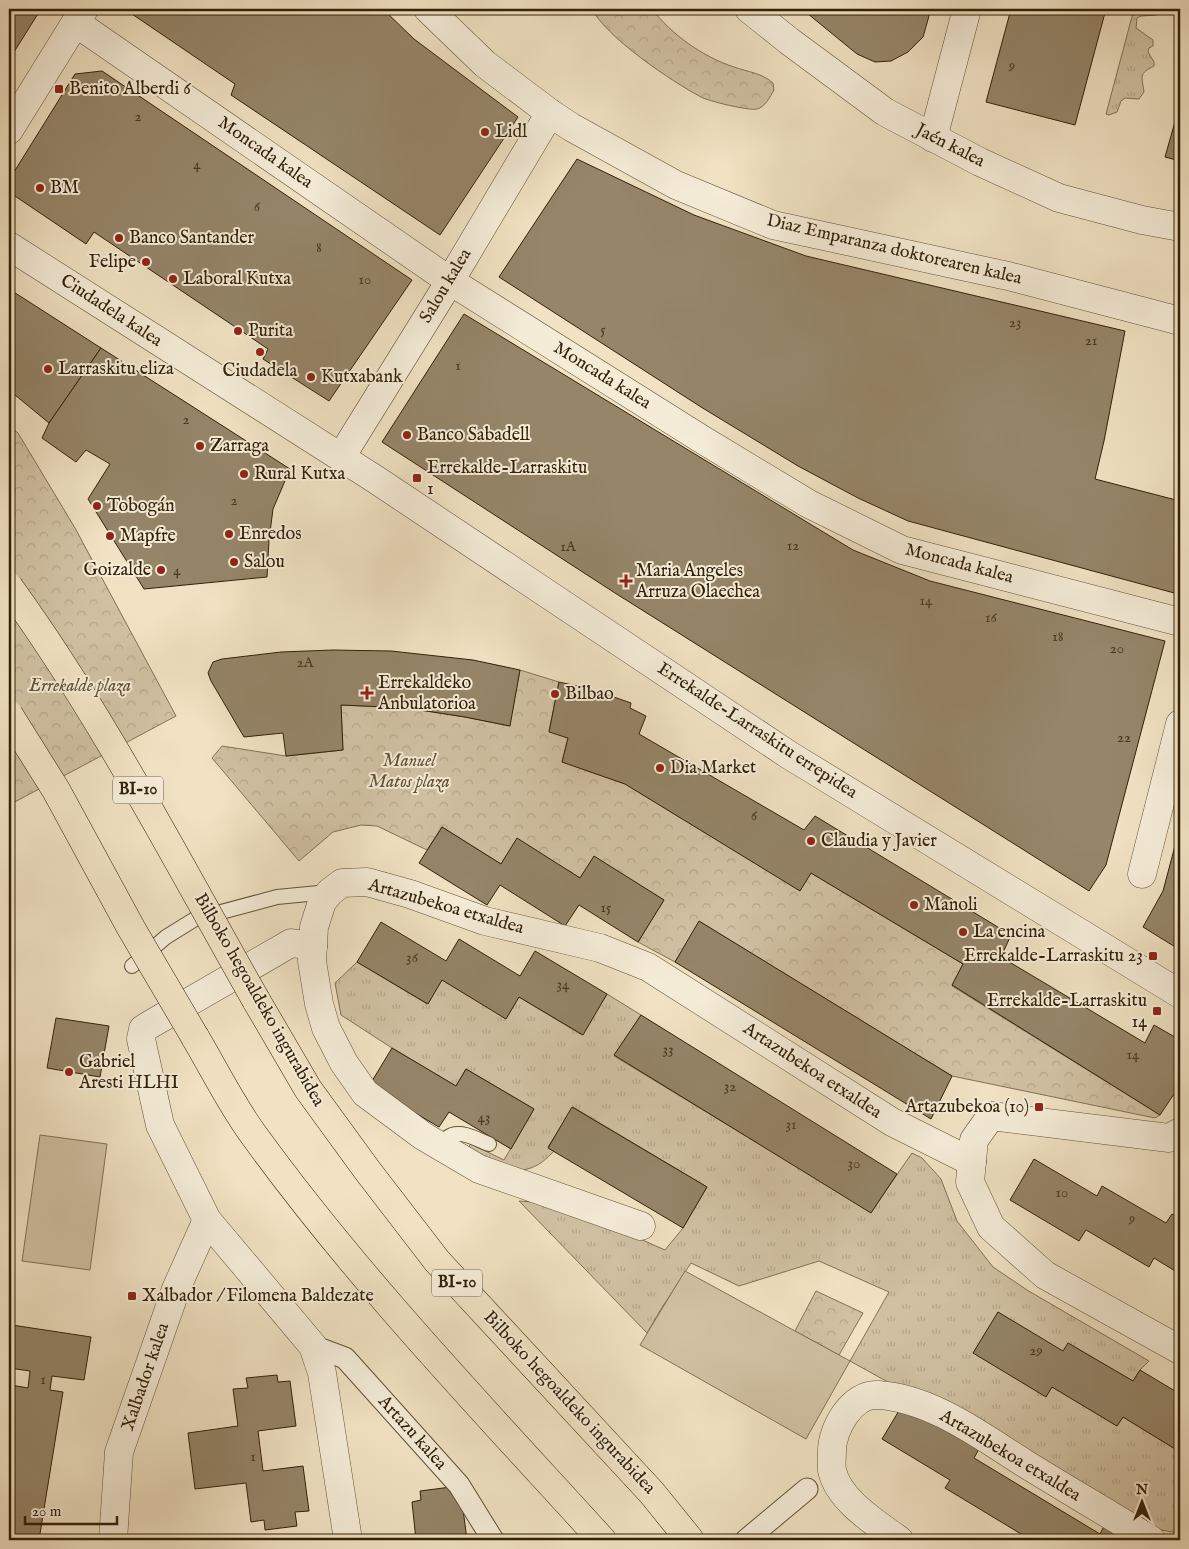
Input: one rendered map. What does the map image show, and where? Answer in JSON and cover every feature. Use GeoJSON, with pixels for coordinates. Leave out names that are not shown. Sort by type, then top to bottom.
{"type":"FeatureCollection","features":[{"type":"Feature","properties":{"kind":"highway","name":"Bilboko hegoaldeko ingurabidea"},"geometry":{"type":"LineString","coordinates":[[9,587],[42,634],[107,736],[308,1089],[437,1261],[652,1493],[690,1540]]}},
{"type":"Feature","properties":{"kind":"highway"},"geometry":{"type":"LineString","coordinates":[[9,715],[56,790],[131,928],[252,1132],[330,1234],[384,1300],[602,1540]]}},
{"type":"Feature","properties":{"kind":"street","name":"Diaz Emparanza doktorearen kalea"},"geometry":{"type":"LineString","coordinates":[[428,9],[485,64],[550,113],[571,127],[676,185],[773,225],[1008,276],[1180,321]]}},
{"type":"Feature","properties":{"kind":"street","name":"Jaén kalea"},"geometry":{"type":"LineString","coordinates":[[748,9],[885,112],[980,162],[1059,198],[1142,220],[1180,227]]}},
{"type":"Feature","properties":{"kind":"street"},"geometry":{"type":"LineString","coordinates":[[933,138],[967,9]]}},
{"type":"Feature","properties":{"kind":"street"},"geometry":{"type":"LineString","coordinates":[[9,130],[80,16]]}},
{"type":"Feature","properties":{"kind":"street","name":"Moncada kalea"},"geometry":{"type":"LineString","coordinates":[[80,16],[450,281],[801,499],[902,550],[1180,622]]}},
{"type":"Feature","properties":{"kind":"street","name":"Salou kalea"},"geometry":{"type":"LineString","coordinates":[[340,457],[450,281],[550,113]]}},
{"type":"Feature","properties":{"kind":"street","name":"Ciudadela kalea"},"geometry":{"type":"LineString","coordinates":[[9,246],[340,457]]}},
{"type":"Feature","properties":{"kind":"street","name":"Errekalde-Larraskitu errepidea"},"geometry":{"type":"LineString","coordinates":[[340,457],[789,755],[1180,994]]}},
{"type":"Feature","properties":{"kind":"street"},"geometry":{"type":"LineString","coordinates":[[1142,874],[1180,724]]}},
{"type":"Feature","properties":{"kind":"street","name":"Artazubekoa etxaldea"},"geometry":{"type":"LineString","coordinates":[[330,892],[342,884],[367,882],[410,894],[484,921],[600,948],[648,967],[892,1122],[972,1162]]}},
{"type":"Feature","properties":{"kind":"street"},"geometry":{"type":"LineString","coordinates":[[330,892],[322,902],[314,927],[312,961],[319,1004],[326,1028],[344,1063],[365,1093],[423,1136],[478,1168],[641,1226]]}},
{"type":"Feature","properties":{"kind":"street"},"geometry":{"type":"LineString","coordinates":[[313,946],[291,943],[143,1029],[141,1039],[160,1124],[207,1220],[313,1346],[322,1373],[348,1540]]}},
{"type":"Feature","properties":{"kind":"street"},"geometry":{"type":"LineString","coordinates":[[1180,1132],[1170,1138],[991,1116],[974,1140],[970,1182],[991,1227],[1045,1276],[1180,1350]]}},
{"type":"Feature","properties":{"kind":"street","name":"Xalbador kalea"},"geometry":{"type":"LineString","coordinates":[[113,1540],[119,1452],[176,1289],[207,1220]]}},
{"type":"Feature","properties":{"kind":"street","name":"Artazu kalea"},"geometry":{"type":"LineString","coordinates":[[313,1346],[345,1358],[459,1485],[493,1540]]}},
{"type":"Feature","properties":{"kind":"street","name":"Artazubekoa etxaldea"},"geometry":{"type":"LineString","coordinates":[[898,1540],[842,1493],[832,1470],[832,1442],[837,1426],[847,1411],[862,1399],[876,1394],[906,1399],[949,1417],[1151,1540]]}},
{"type":"Feature","properties":{"kind":"street"},"geometry":{"type":"LineString","coordinates":[[746,1540],[807,1489]]}},
{"type":"Feature","properties":{"kind":"lane"},"geometry":{"type":"LineString","coordinates":[[132,966],[166,937],[195,919],[277,897],[330,892]]}},
{"type":"Feature","properties":{"kind":"lane"},"geometry":{"type":"LineString","coordinates":[[438,1145],[452,1135],[459,1134],[467,1135],[489,1144]]}},
{"type":"Feature","properties":{"kind":"green space"},"geometry":{"type":"Polygon","coordinates":[[[592,9],[652,9],[668,27],[688,44],[722,63],[764,77],[773,83],[774,90],[765,104],[757,109],[746,109],[701,97],[673,81],[641,58],[611,33],[592,9]]]}},
{"type":"Feature","properties":{"kind":"green space"},"geometry":{"type":"Polygon","coordinates":[[[1134,9],[1161,9],[1157,15],[1137,18],[1136,28],[1153,40],[1153,46],[1149,48],[1148,52],[1154,62],[1154,66],[1145,71],[1142,76],[1144,92],[1139,99],[1125,98],[1121,101],[1117,112],[1109,115],[1106,114],[1134,9]]]}},
{"type":"Feature","properties":{"kind":"green space","name":"Errekalde plaza"},"geometry":{"type":"Polygon","coordinates":[[[9,426],[18,433],[75,528],[176,716],[9,805],[9,426]]]}},
{"type":"Feature","properties":{"kind":"green space","name":"Manuel Matos plaza"},"geometry":{"type":"Polygon","coordinates":[[[520,670],[559,682],[549,731],[568,738],[562,762],[625,784],[800,890],[811,873],[963,964],[952,986],[1160,1115],[1155,1118],[952,1076],[700,922],[675,962],[638,942],[664,900],[594,857],[580,878],[517,839],[501,864],[442,827],[427,850],[377,826],[361,825],[333,832],[299,861],[212,758],[222,746],[286,756],[343,750],[341,705],[407,708],[509,726],[520,670]]]}},
{"type":"Feature","properties":{"kind":"green space"},"geometry":{"type":"Polygon","coordinates":[[[357,962],[427,1004],[442,980],[506,1018],[519,997],[582,1035],[607,994],[641,1015],[614,1056],[871,1212],[912,1153],[922,1158],[941,1179],[957,1221],[993,1267],[1027,1290],[1149,1361],[1133,1381],[1068,1343],[1046,1396],[1052,1387],[1117,1426],[1123,1417],[1180,1452],[1180,1532],[1149,1527],[850,1361],[889,1292],[819,1261],[739,1286],[691,1263],[647,1333],[519,1201],[547,1203],[602,1222],[665,1250],[683,1228],[707,1187],[573,1107],[548,1147],[554,1151],[543,1161],[532,1167],[522,1170],[512,1169],[491,1162],[468,1150],[471,1144],[504,1160],[534,1109],[466,1069],[456,1086],[341,1015],[335,983],[357,962]]]}},
{"type":"Feature","properties":{"kind":"green space"},"geometry":{"type":"Polygon","coordinates":[[[40,1135],[107,1144],[90,1270],[22,1261],[40,1135]]]}},
{"type":"Feature","properties":{"kind":"green space"},"geometry":{"type":"Polygon","coordinates":[[[685,1271],[850,1361],[806,1439],[640,1345],[685,1271]]]}},
{"type":"Feature","properties":{"kind":"green space"},"geometry":{"type":"Polygon","coordinates":[[[816,1291],[863,1313],[839,1355],[795,1331],[816,1291]]]}},
{"type":"Feature","properties":{"kind":"building"},"geometry":{"type":"Polygon","coordinates":[[[9,9],[41,9],[9,60],[9,9]]]}},
{"type":"Feature","properties":{"kind":"building"},"geometry":{"type":"Polygon","coordinates":[[[129,9],[383,9],[414,39],[518,117],[440,235],[231,95],[235,84],[129,12],[129,9]]]}},
{"type":"Feature","properties":{"kind":"building"},"geometry":{"type":"Polygon","coordinates":[[[802,9],[931,9],[923,37],[908,52],[891,61],[875,62],[857,54],[802,9]]]}},
{"type":"Feature","properties":{"kind":"building"},"geometry":{"type":"Polygon","coordinates":[[[1011,9],[1106,9],[1075,125],[986,102],[1011,9]]]}},
{"type":"Feature","properties":{"kind":"building"},"geometry":{"type":"Polygon","coordinates":[[[102,71],[412,280],[329,401],[263,359],[268,349],[94,232],[86,244],[9,192],[9,180],[75,74],[102,71]]]}},
{"type":"Feature","properties":{"kind":"building"},"geometry":{"type":"Polygon","coordinates":[[[1180,104],[1180,161],[1165,157],[1180,104]]]}},
{"type":"Feature","properties":{"kind":"building"},"geometry":{"type":"Polygon","coordinates":[[[577,159],[694,215],[806,256],[1125,331],[1095,479],[1180,501],[1180,587],[1178,594],[908,521],[858,498],[798,466],[701,407],[499,277],[577,159]]]}},
{"type":"Feature","properties":{"kind":"building","name":"Larraskitu eliza"},"geometry":{"type":"Polygon","coordinates":[[[9,289],[101,348],[49,423],[9,390],[9,289]]]}},
{"type":"Feature","properties":{"kind":"building"},"geometry":{"type":"Polygon","coordinates":[[[464,314],[853,550],[930,581],[1165,641],[1106,865],[1089,891],[615,593],[382,442],[464,314]]]}},
{"type":"Feature","properties":{"kind":"building"},"geometry":{"type":"Polygon","coordinates":[[[101,348],[290,469],[273,509],[267,577],[144,589],[88,499],[110,464],[86,450],[76,462],[42,438],[49,423],[101,348]]]}},
{"type":"Feature","properties":{"kind":"building","name":"Errekaldeko Anbulatorioa"},"geometry":{"type":"Polygon","coordinates":[[[333,650],[391,651],[473,660],[520,670],[510,726],[407,708],[341,705],[343,750],[286,756],[283,733],[244,737],[208,673],[213,662],[222,659],[281,652],[333,650]]]}},
{"type":"Feature","properties":{"kind":"building"},"geometry":{"type":"Polygon","coordinates":[[[559,682],[591,689],[631,703],[630,708],[646,716],[639,734],[804,830],[815,816],[1011,935],[1001,957],[1145,1043],[1154,1025],[1180,1040],[1180,1085],[1160,1115],[952,985],[963,964],[811,873],[800,891],[625,784],[562,762],[568,738],[549,732],[559,682]]]}},
{"type":"Feature","properties":{"kind":"building"},"geometry":{"type":"Polygon","coordinates":[[[442,827],[501,864],[517,838],[580,878],[594,856],[664,900],[638,942],[579,905],[565,926],[500,885],[487,905],[419,863],[442,827]]]}},
{"type":"Feature","properties":{"kind":"building"},"geometry":{"type":"Polygon","coordinates":[[[1180,827],[1180,950],[1143,927],[1163,891],[1180,827]]]}},
{"type":"Feature","properties":{"kind":"building"},"geometry":{"type":"Polygon","coordinates":[[[699,921],[952,1076],[931,1119],[675,962],[699,921]]]}},
{"type":"Feature","properties":{"kind":"building"},"geometry":{"type":"Polygon","coordinates":[[[381,922],[446,961],[459,939],[520,976],[535,951],[607,994],[583,1035],[519,997],[506,1019],[442,980],[428,1004],[357,962],[381,922]]]}},
{"type":"Feature","properties":{"kind":"building"},"geometry":{"type":"Polygon","coordinates":[[[641,1015],[897,1174],[871,1213],[614,1055],[641,1015]]]}},
{"type":"Feature","properties":{"kind":"building"},"geometry":{"type":"Polygon","coordinates":[[[56,1018],[109,1026],[100,1077],[47,1068],[56,1018]]]}},
{"type":"Feature","properties":{"kind":"building"},"geometry":{"type":"Polygon","coordinates":[[[392,1048],[456,1086],[466,1069],[534,1109],[511,1149],[449,1112],[439,1127],[369,1086],[392,1048]]]}},
{"type":"Feature","properties":{"kind":"building"},"geometry":{"type":"Polygon","coordinates":[[[572,1107],[707,1187],[683,1228],[548,1148],[572,1107]]]}},
{"type":"Feature","properties":{"kind":"building"},"geometry":{"type":"Polygon","coordinates":[[[1034,1159],[1097,1196],[1102,1186],[1166,1223],[1172,1214],[1180,1219],[1180,1274],[1154,1258],[1149,1267],[1086,1230],[1079,1241],[1010,1200],[1034,1159]]]}},
{"type":"Feature","properties":{"kind":"building"},"geometry":{"type":"Polygon","coordinates":[[[998,1312],[1063,1351],[1068,1343],[1133,1381],[1140,1370],[1180,1394],[1180,1452],[1123,1417],[1117,1426],[1052,1387],[1046,1397],[973,1353],[998,1312]]]}},
{"type":"Feature","properties":{"kind":"building"},"geometry":{"type":"Polygon","coordinates":[[[12,1325],[91,1337],[84,1380],[52,1376],[50,1390],[63,1392],[39,1540],[9,1540],[9,1401],[11,1385],[28,1388],[30,1371],[9,1368],[12,1325]]]}},
{"type":"Feature","properties":{"kind":"building"},"geometry":{"type":"Polygon","coordinates":[[[277,1375],[278,1382],[290,1381],[296,1426],[258,1431],[263,1471],[303,1466],[309,1511],[295,1512],[297,1526],[265,1530],[264,1520],[251,1522],[246,1483],[195,1489],[188,1433],[238,1426],[233,1389],[248,1388],[246,1378],[277,1375]]]}},
{"type":"Feature","properties":{"kind":"building"},"geometry":{"type":"Polygon","coordinates":[[[903,1404],[979,1449],[974,1458],[1100,1534],[1104,1526],[1128,1540],[1031,1540],[945,1488],[950,1480],[882,1439],[903,1404]]]}},
{"type":"Feature","properties":{"kind":"building"},"geometry":{"type":"Polygon","coordinates":[[[451,1487],[452,1495],[461,1494],[467,1540],[416,1540],[412,1502],[421,1500],[420,1491],[451,1487]]]}},
{"type":"Feature","properties":{"kind":"place","name":"Benito Alberdi 6"},"geometry":{"type":"Point","coordinates":[59,89]}},
{"type":"Feature","properties":{"kind":"place","name":"Lidl"},"geometry":{"type":"Point","coordinates":[485,132]}},
{"type":"Feature","properties":{"kind":"place","name":"BM"},"geometry":{"type":"Point","coordinates":[40,188]}},
{"type":"Feature","properties":{"kind":"place","name":"Banco Santander"},"geometry":{"type":"Point","coordinates":[119,238]}},
{"type":"Feature","properties":{"kind":"place","name":"Felipe"},"geometry":{"type":"Point","coordinates":[146,262]}},
{"type":"Feature","properties":{"kind":"place","name":"Laboral Kutxa"},"geometry":{"type":"Point","coordinates":[173,279]}},
{"type":"Feature","properties":{"kind":"place","name":"Purita"},"geometry":{"type":"Point","coordinates":[238,331]}},
{"type":"Feature","properties":{"kind":"place","name":"Ciudadela"},"geometry":{"type":"Point","coordinates":[260,352]}},
{"type":"Feature","properties":{"kind":"place","name":"Larraskitu eliza"},"geometry":{"type":"Point","coordinates":[48,369]}},
{"type":"Feature","properties":{"kind":"place","name":"Kutxabank"},"geometry":{"type":"Point","coordinates":[311,377]}},
{"type":"Feature","properties":{"kind":"place","name":"Banco Sabadell"},"geometry":{"type":"Point","coordinates":[407,435]}},
{"type":"Feature","properties":{"kind":"place","name":"Zarraga"},"geometry":{"type":"Point","coordinates":[200,446]}},
{"type":"Feature","properties":{"kind":"place","name":"Rural Kutxa"},"geometry":{"type":"Point","coordinates":[244,474]}},
{"type":"Feature","properties":{"kind":"place","name":"Errekalde-Larraskitu 1"},"geometry":{"type":"Point","coordinates":[417,478]}},
{"type":"Feature","properties":{"kind":"place","name":"Tobogán"},"geometry":{"type":"Point","coordinates":[97,506]}},
{"type":"Feature","properties":{"kind":"place","name":"Enredos"},"geometry":{"type":"Point","coordinates":[229,534]}},
{"type":"Feature","properties":{"kind":"place","name":"Mapfre"},"geometry":{"type":"Point","coordinates":[110,536]}},
{"type":"Feature","properties":{"kind":"place","name":"Salou"},"geometry":{"type":"Point","coordinates":[234,562]}},
{"type":"Feature","properties":{"kind":"place","name":"Goizalde"},"geometry":{"type":"Point","coordinates":[161,570]}},
{"type":"Feature","properties":{"kind":"place","name":"Maria Angeles Arruza Olaechea"},"geometry":{"type":"Point","coordinates":[626,581]}},
{"type":"Feature","properties":{"kind":"place","name":"Errekaldeko Anbulatorioa"},"geometry":{"type":"Point","coordinates":[367,693]}},
{"type":"Feature","properties":{"kind":"place","name":"Bilbao"},"geometry":{"type":"Point","coordinates":[555,694]}},
{"type":"Feature","properties":{"kind":"place","name":"Dia Market"},"geometry":{"type":"Point","coordinates":[660,768]}},
{"type":"Feature","properties":{"kind":"place","name":"Claudia y Javier"},"geometry":{"type":"Point","coordinates":[811,841]}},
{"type":"Feature","properties":{"kind":"place","name":"Manoli"},"geometry":{"type":"Point","coordinates":[914,905]}},
{"type":"Feature","properties":{"kind":"place","name":"La encina"},"geometry":{"type":"Point","coordinates":[963,932]}},
{"type":"Feature","properties":{"kind":"place","name":"Errekalde-Larraskitu 23"},"geometry":{"type":"Point","coordinates":[1153,956]}},
{"type":"Feature","properties":{"kind":"place","name":"Errekalde-Larraskitu 14"},"geometry":{"type":"Point","coordinates":[1157,1011]}},
{"type":"Feature","properties":{"kind":"place","name":"Gabriel Aresti HLHI"},"geometry":{"type":"Point","coordinates":[69,1072]}},
{"type":"Feature","properties":{"kind":"place","name":"Artazubekoa (10)"},"geometry":{"type":"Point","coordinates":[1039,1107]}},
{"type":"Feature","properties":{"kind":"place","name":"Xalbador / Filomena Baldezate"},"geometry":{"type":"Point","coordinates":[132,1296]}}]}
